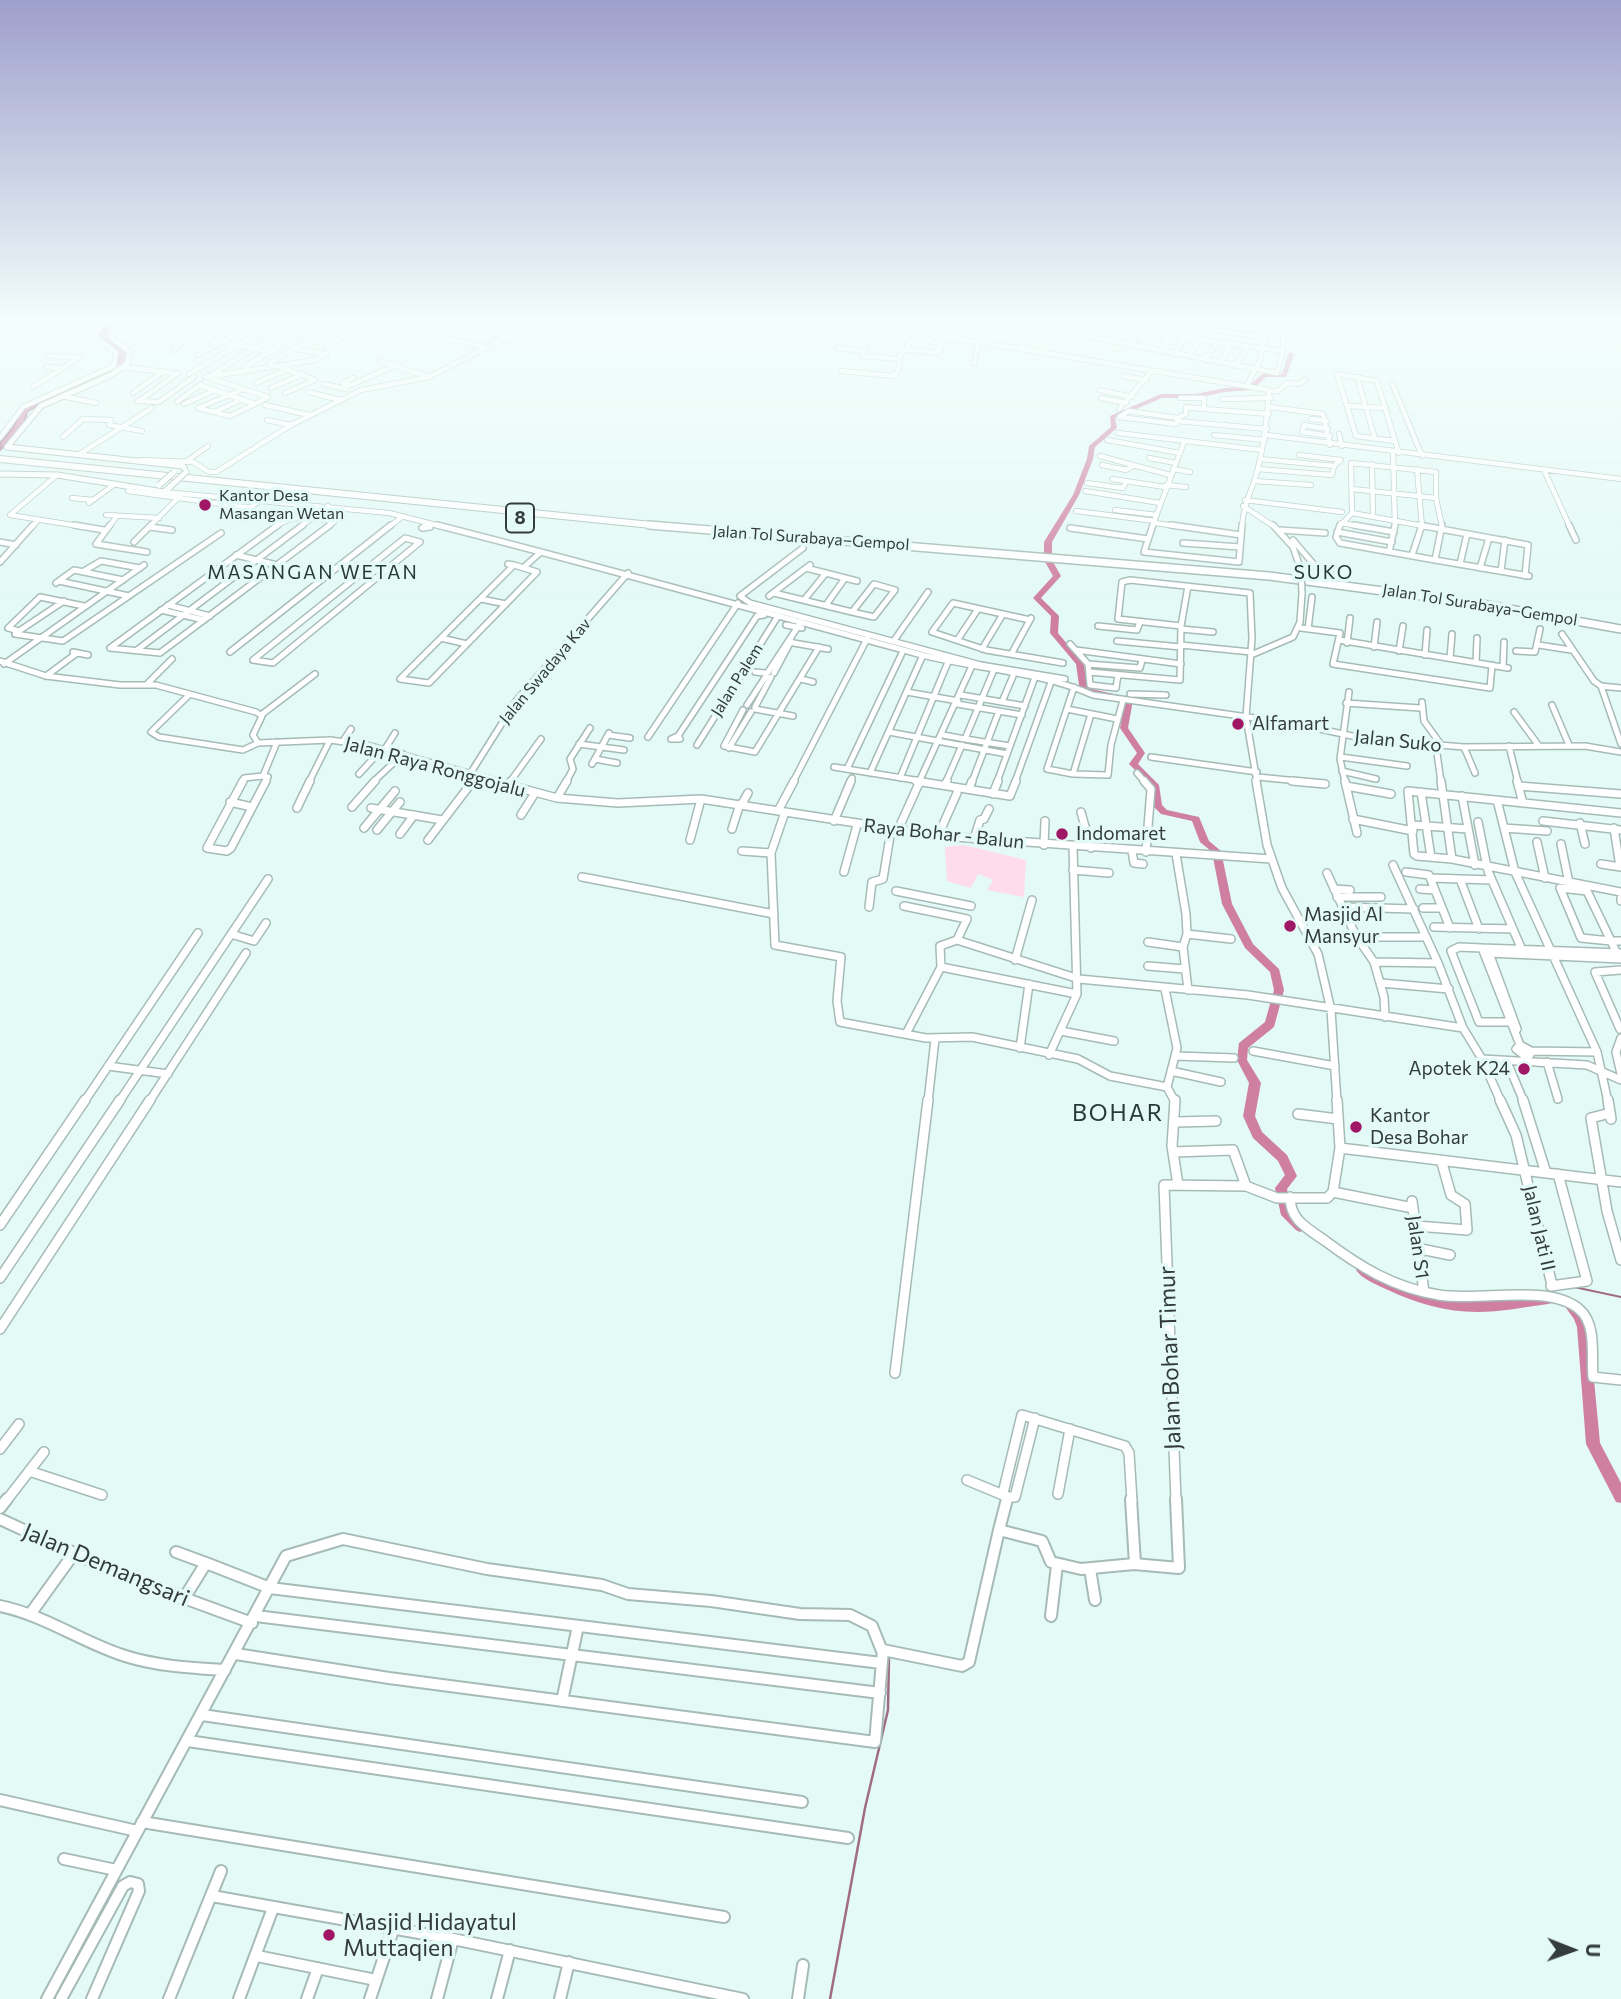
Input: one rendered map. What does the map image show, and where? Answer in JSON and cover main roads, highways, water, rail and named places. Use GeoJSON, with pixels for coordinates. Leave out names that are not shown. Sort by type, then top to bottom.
{"type":"FeatureCollection","features":[{"type":"Feature","properties":{"kind":"highway","name":"Jalan Tol Surabaya–Gempol"},"geometry":{"type":"LineString","coordinates":[[2,461],[534,519],[1055,558],[1362,589],[1621,630]]}},
{"type":"Feature","properties":{"kind":"main road"},"geometry":{"type":"LineString","coordinates":[[3,447],[26,427],[33,415]]}},
{"type":"Feature","properties":{"kind":"main road"},"geometry":{"type":"LineString","coordinates":[[3,447],[107,459],[184,464]]}},
{"type":"Feature","properties":{"kind":"main road"},"geometry":{"type":"LineString","coordinates":[[153,490],[184,464]]}},
{"type":"Feature","properties":{"kind":"main road"},"geometry":{"type":"LineString","coordinates":[[0,474],[57,475],[164,492],[187,472],[184,464]]}},
{"type":"Feature","properties":{"kind":"waterway"},"geometry":{"type":"LineString","coordinates":[[1116,415],[1112,417],[1114,428],[1092,446],[1090,459],[1076,495],[1048,542],[1048,560],[1057,576],[1037,598],[1055,616],[1054,633],[1080,664],[1083,690],[1129,700],[1124,728],[1141,753],[1133,764],[1155,785],[1158,806],[1164,812],[1196,819],[1205,842],[1216,851],[1227,904],[1249,946],[1275,971],[1279,990],[1270,1024],[1243,1046],[1242,1060],[1255,1083],[1249,1116],[1257,1135],[1283,1158],[1291,1176],[1281,1188],[1285,1212],[1300,1227]]}},
{"type":"Feature","properties":{"kind":"waterway"},"geometry":{"type":"LineString","coordinates":[[1362,1270],[1402,1291],[1447,1304],[1486,1307],[1548,1299]]}},
{"type":"Feature","properties":{"kind":"waterway"},"geometry":{"type":"LineString","coordinates":[[1574,1287],[1621,1297]]}},
{"type":"Feature","properties":{"kind":"waterway"},"geometry":{"type":"LineString","coordinates":[[1572,1308],[1580,1316],[1583,1327],[1593,1444],[1621,1497]]}},
{"type":"Feature","properties":{"kind":"waterway"},"geometry":{"type":"LineString","coordinates":[[830,1999],[865,1808],[888,1710],[889,1656]]}},
{"type":"Feature","properties":{"kind":"place","name":"Kantor Desa Masangan Wetan"},"geometry":{"type":"Point","coordinates":[205,505]}},
{"type":"Feature","properties":{"kind":"place","name":"Alfamart"},"geometry":{"type":"Point","coordinates":[1238,724]}},
{"type":"Feature","properties":{"kind":"place","name":"Indomaret"},"geometry":{"type":"Point","coordinates":[1062,834]}},
{"type":"Feature","properties":{"kind":"place","name":"Masjid Al Mansyur"},"geometry":{"type":"Point","coordinates":[1290,926]}},
{"type":"Feature","properties":{"kind":"place","name":"Apotek K24"},"geometry":{"type":"Point","coordinates":[1524,1069]}},
{"type":"Feature","properties":{"kind":"place","name":"Kantor Desa Bohar"},"geometry":{"type":"Point","coordinates":[1356,1127]}},
{"type":"Feature","properties":{"kind":"place","name":"Masjid Hidayatul Muttaqien"},"geometry":{"type":"Point","coordinates":[329,1935]}},
{"type":"Feature","properties":{"kind":"district","name":"MASANGAN WETAN"},"geometry":{"type":"Point","coordinates":[313,573]}},
{"type":"Feature","properties":{"kind":"district","name":"SUKO"},"geometry":{"type":"Point","coordinates":[1324,573]}},
{"type":"Feature","properties":{"kind":"district","name":"BOHAR"},"geometry":{"type":"Point","coordinates":[1118,1113]}}]}
